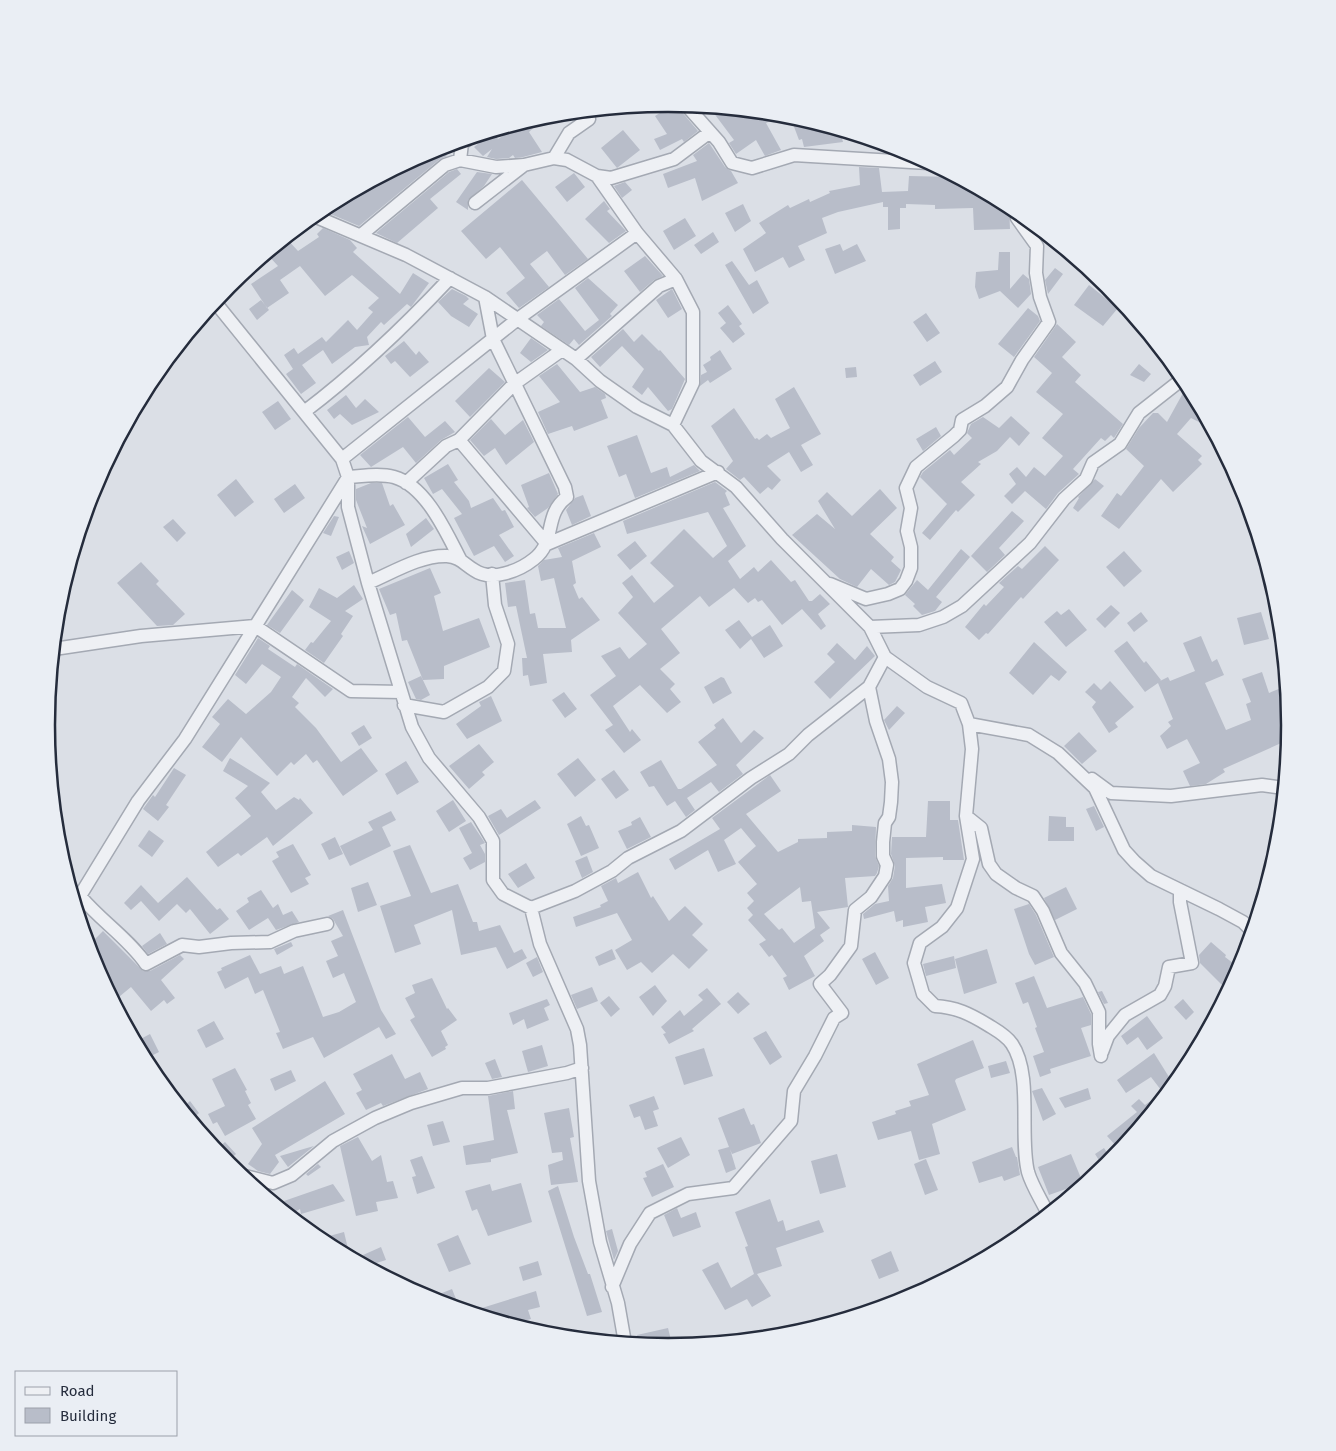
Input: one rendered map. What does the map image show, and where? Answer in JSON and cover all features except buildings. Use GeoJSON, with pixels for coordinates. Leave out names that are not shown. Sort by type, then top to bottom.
{"type":"FeatureCollection","features":[{"type":"Feature","properties":{"kind":"street"},"geometry":{"type":"LineString","coordinates":[[693,113],[710,132],[732,163],[752,168],[794,155],[909,162]]}},
{"type":"Feature","properties":{"kind":"street"},"geometry":{"type":"LineString","coordinates":[[554,158],[569,134],[589,119]]}},
{"type":"Feature","properties":{"kind":"street"},"geometry":{"type":"LineString","coordinates":[[361,234],[445,164],[460,160],[496,168],[524,165],[554,158],[568,160],[597,176],[611,178],[674,159],[710,132]]}},
{"type":"Feature","properties":{"kind":"street"},"geometry":{"type":"LineString","coordinates":[[460,160],[461,149]]}},
{"type":"Feature","properties":{"kind":"street"},"geometry":{"type":"LineString","coordinates":[[475,203],[524,165]]}},
{"type":"Feature","properties":{"kind":"street"},"geometry":{"type":"LineString","coordinates":[[597,176],[637,233],[676,279],[693,312],[693,383],[673,425]]}},
{"type":"Feature","properties":{"kind":"street"},"geometry":{"type":"LineString","coordinates":[[322,219],[361,234],[485,297],[519,318],[576,359],[600,381],[637,408],[673,425],[701,460],[736,487],[782,539],[870,628],[885,657],[927,687],[961,703],[969,724],[972,749],[966,816],[973,859],[957,908],[942,927],[920,943],[914,963],[923,994],[935,1006],[953,1007],[969,1013],[1002,1034],[1011,1042],[1017,1053],[1024,1108],[1028,1172],[1045,1208]]}},
{"type":"Feature","properties":{"kind":"street"},"geometry":{"type":"LineString","coordinates":[[827,583],[866,599],[900,589],[906,581],[911,568],[911,547],[907,531],[911,508],[906,488],[916,467],[960,430],[962,420],[986,406],[1007,387],[1022,360],[1049,322],[1040,297],[1036,273],[1037,246],[1023,226]]}},
{"type":"Feature","properties":{"kind":"street"},"geometry":{"type":"LineString","coordinates":[[342,459],[519,318],[637,233]]}},
{"type":"Feature","properties":{"kind":"street"},"geometry":{"type":"LineString","coordinates":[[304,412],[340,386],[404,328],[450,278]]}},
{"type":"Feature","properties":{"kind":"street"},"geometry":{"type":"LineString","coordinates":[[576,359],[659,286],[676,279]]}},
{"type":"Feature","properties":{"kind":"street"},"geometry":{"type":"LineString","coordinates":[[348,477],[372,475],[395,477],[417,490],[439,520],[460,559],[473,570],[483,574],[506,574],[535,559],[547,544],[557,505],[567,497],[565,487],[493,339],[485,297]]}},
{"type":"Feature","properties":{"kind":"street"},"geometry":{"type":"LineString","coordinates":[[220,308],[342,459],[348,477],[348,507],[368,583],[412,727],[429,758],[479,817],[493,841],[493,880],[503,894],[531,908],[575,891],[612,871],[628,858],[681,831],[750,778],[789,754],[808,734],[869,687],[885,657]]}},
{"type":"Feature","properties":{"kind":"street"},"geometry":{"type":"LineString","coordinates":[[406,484],[446,446],[459,440],[514,384],[562,350]]}},
{"type":"Feature","properties":{"kind":"street"},"geometry":{"type":"LineString","coordinates":[[870,628],[919,625],[943,617],[962,606],[1030,543],[1064,499],[1086,479],[1093,463],[1120,444],[1138,413],[1177,383]]}},
{"type":"Feature","properties":{"kind":"street"},"geometry":{"type":"LineString","coordinates":[[459,440],[547,544]]}},
{"type":"Feature","properties":{"kind":"street"},"geometry":{"type":"LineString","coordinates":[[547,544],[718,472]]}},
{"type":"Feature","properties":{"kind":"street"},"geometry":{"type":"LineString","coordinates":[[80,897],[138,801],[185,739],[329,511],[348,477]]}},
{"type":"Feature","properties":{"kind":"street"},"geometry":{"type":"LineString","coordinates":[[368,583],[422,560],[446,556],[460,559]]}},
{"type":"Feature","properties":{"kind":"street"},"geometry":{"type":"LineString","coordinates":[[404,705],[444,712],[488,686],[504,671],[508,644],[495,605],[492,574]]}},
{"type":"Feature","properties":{"kind":"street"},"geometry":{"type":"LineString","coordinates":[[60,648],[142,636],[255,626],[351,691],[401,692]]}},
{"type":"Feature","properties":{"kind":"street"},"geometry":{"type":"LineString","coordinates":[[612,1287],[630,1244],[650,1213],[688,1194],[733,1188],[791,1121],[794,1091],[815,1056],[834,1018],[842,1013],[820,984],[830,975],[851,946],[855,910],[871,897],[885,876],[886,865],[883,856],[883,842],[885,823],[889,817],[892,782],[889,759],[876,721],[869,687]]}},
{"type":"Feature","properties":{"kind":"street"},"geometry":{"type":"LineString","coordinates":[[969,724],[1029,735],[1058,753],[1111,793],[1171,796],[1262,785],[1278,787]]}},
{"type":"Feature","properties":{"kind":"street"},"geometry":{"type":"LineString","coordinates":[[1058,753],[1095,788],[1124,850],[1135,862],[1151,876],[1243,922],[1247,926]]}},
{"type":"Feature","properties":{"kind":"street"},"geometry":{"type":"LineString","coordinates":[[966,816],[981,828],[989,864],[996,874],[1016,888],[1033,896],[1043,911],[1060,953],[1085,983],[1099,1012],[1098,1044],[1101,1056],[1108,1036],[1125,1015],[1160,995],[1165,986],[1169,967],[1192,963],[1180,902],[1180,890]]}},
{"type":"Feature","properties":{"kind":"street"},"geometry":{"type":"LineString","coordinates":[[82,903],[134,947],[146,964],[182,945],[199,947],[231,943],[270,942],[294,931],[327,924]]}},
{"type":"Feature","properties":{"kind":"street"},"geometry":{"type":"LineString","coordinates":[[531,908],[540,944],[577,1029],[582,1068],[589,1181],[600,1242],[618,1303],[624,1337]]}},
{"type":"Feature","properties":{"kind":"street"},"geometry":{"type":"LineString","coordinates":[[257,1179],[268,1182],[278,1181],[292,1175],[333,1142],[375,1118],[411,1103],[462,1088],[488,1088],[582,1068]]}}]}
